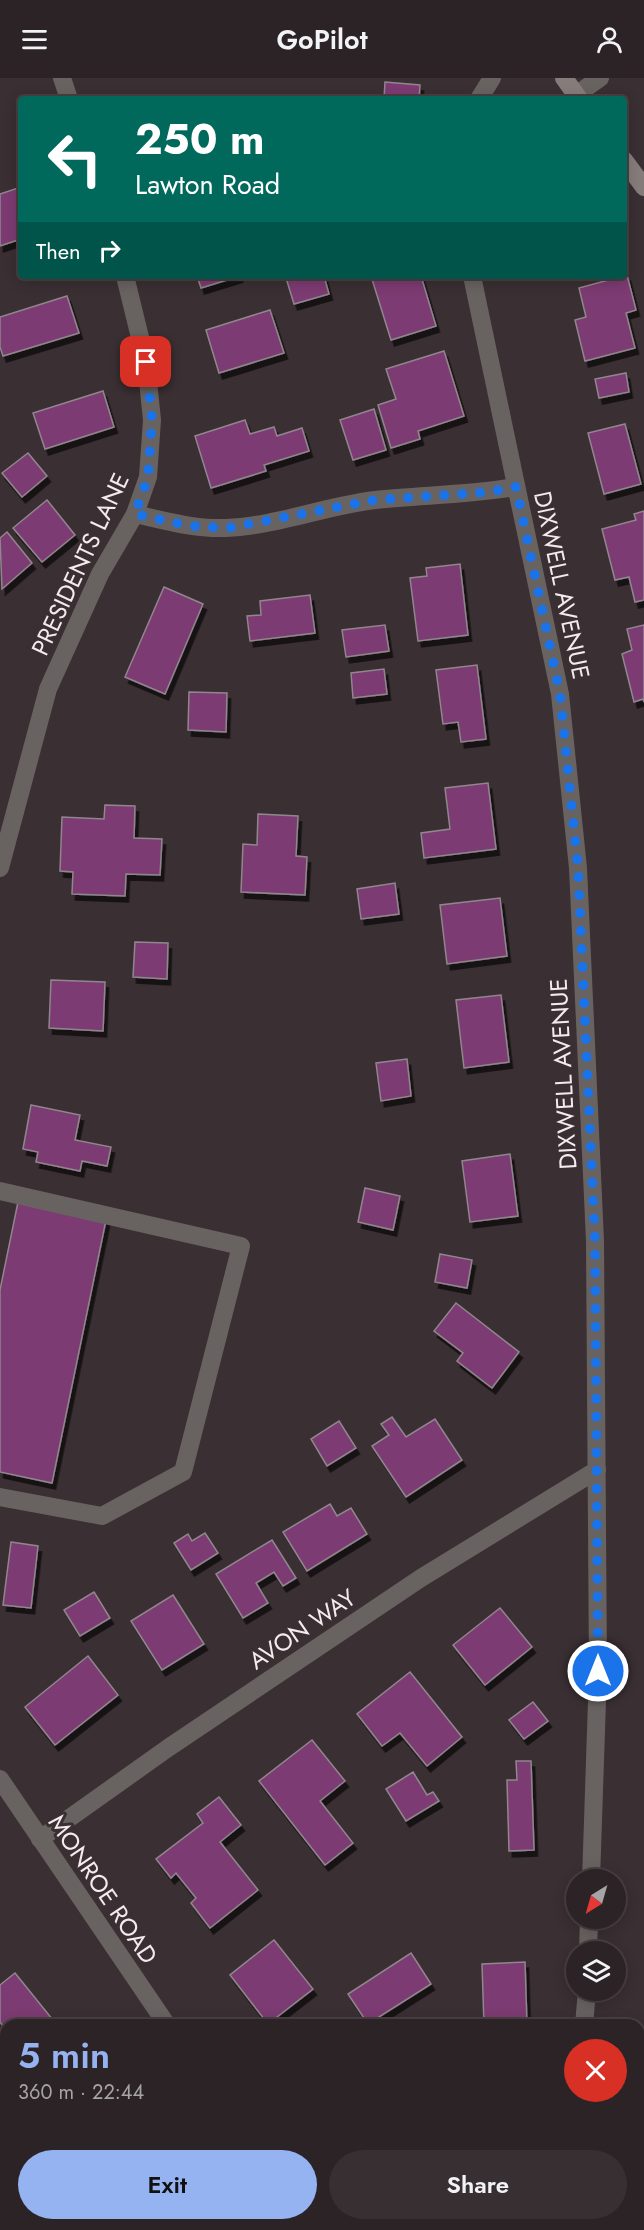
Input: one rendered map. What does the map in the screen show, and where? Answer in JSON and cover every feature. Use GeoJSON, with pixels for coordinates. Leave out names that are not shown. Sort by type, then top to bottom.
{"type":"FeatureCollection","features":[{"type":"Feature","properties":{"kind":"street"},"geometry":{"type":"LineString","coordinates":[[62,78],[68,96]]}},
{"type":"Feature","properties":{"kind":"street"},"geometry":{"type":"LineString","coordinates":[[481,96],[492,78]]}},
{"type":"Feature","properties":{"kind":"street"},"geometry":{"type":"LineString","coordinates":[[564,78],[577,96]]}},
{"type":"Feature","properties":{"kind":"street"},"geometry":{"type":"LineString","coordinates":[[579,96],[600,78]]}},
{"type":"Feature","properties":{"kind":"street"},"geometry":{"type":"LineString","coordinates":[[627,164],[644,187]]}},
{"type":"Feature","properties":{"kind":"street","name":"PRESIDENTS LANE"},"geometry":{"type":"LineString","coordinates":[[0,868],[48,689],[100,574],[135,514],[148,477],[152,420],[146,362],[126,279]]}},
{"type":"Feature","properties":{"kind":"street","name":"DIXWELL AVENUE"},"geometry":{"type":"LineString","coordinates":[[473,279],[560,694],[578,868],[595,1241],[598,1671],[591,1869]]}},
{"type":"Feature","properties":{"kind":"street"},"geometry":{"type":"LineString","coordinates":[[135,514],[190,526],[228,528],[375,500],[489,492],[516,487]]}},
{"type":"Feature","properties":{"kind":"street"},"geometry":{"type":"LineString","coordinates":[[0,1191],[241,1246],[183,1472],[102,1516],[0,1497]]}},
{"type":"Feature","properties":{"kind":"street","name":"AVON WAY"},"geometry":{"type":"LineString","coordinates":[[40,1839],[178,1742],[421,1578],[597,1470]]}},
{"type":"Feature","properties":{"kind":"street","name":"MONROE ROAD"},"geometry":{"type":"LineString","coordinates":[[0,1779],[163,2019]]}},
{"type":"Feature","properties":{"kind":"street"},"geometry":{"type":"LineString","coordinates":[[585,2019],[586,2001]]}},
{"type":"Feature","properties":{"kind":"building"},"geometry":{"type":"Polygon","coordinates":[[[385,82],[420,85],[419,96],[384,96],[385,82]]]}},
{"type":"Feature","properties":{"kind":"building"},"geometry":{"type":"Polygon","coordinates":[[[18,188],[18,240],[0,246],[0,194],[18,188]]]}},
{"type":"Feature","properties":{"kind":"building"},"geometry":{"type":"Polygon","coordinates":[[[627,275],[636,310],[626,313],[635,348],[585,361],[575,320],[586,317],[579,288],[612,279],[627,279],[627,275]]]}},
{"type":"Feature","properties":{"kind":"building"},"geometry":{"type":"Polygon","coordinates":[[[198,279],[230,279],[201,288],[198,279]]]}},
{"type":"Feature","properties":{"kind":"building"},"geometry":{"type":"Polygon","coordinates":[[[286,279],[325,279],[329,294],[294,304],[286,279]]]}},
{"type":"Feature","properties":{"kind":"building"},"geometry":{"type":"Polygon","coordinates":[[[372,279],[422,279],[436,326],[391,340],[372,279]]]}},
{"type":"Feature","properties":{"kind":"building"},"geometry":{"type":"Polygon","coordinates":[[[67,296],[79,333],[3,356],[0,347],[0,317],[67,296]]]}},
{"type":"Feature","properties":{"kind":"building"},"geometry":{"type":"Polygon","coordinates":[[[270,310],[284,353],[219,373],[206,330],[270,310]]]}},
{"type":"Feature","properties":{"kind":"building"},"geometry":{"type":"Polygon","coordinates":[[[444,351],[464,416],[418,431],[420,439],[391,448],[378,405],[396,399],[386,369],[444,351]]]}},
{"type":"Feature","properties":{"kind":"building"},"geometry":{"type":"Polygon","coordinates":[[[626,373],[629,392],[599,398],[595,379],[626,373]]]}},
{"type":"Feature","properties":{"kind":"building"},"geometry":{"type":"Polygon","coordinates":[[[103,391],[114,427],[45,449],[33,413],[103,391]]]}},
{"type":"Feature","properties":{"kind":"building"},"geometry":{"type":"Polygon","coordinates":[[[374,409],[386,450],[353,460],[340,420],[374,409]]]}},
{"type":"Feature","properties":{"kind":"building"},"geometry":{"type":"Polygon","coordinates":[[[245,420],[250,434],[274,427],[277,436],[302,428],[309,451],[264,465],[266,471],[211,488],[195,436],[245,420]]]}},
{"type":"Feature","properties":{"kind":"building"},"geometry":{"type":"Polygon","coordinates":[[[625,424],[641,484],[604,494],[588,433],[625,424]]]}},
{"type":"Feature","properties":{"kind":"building"},"geometry":{"type":"Polygon","coordinates":[[[28,453],[47,476],[22,497],[2,473],[28,453]]]}},
{"type":"Feature","properties":{"kind":"building"},"geometry":{"type":"Polygon","coordinates":[[[47,500],[75,535],[42,562],[13,528],[47,500]]]}},
{"type":"Feature","properties":{"kind":"building"},"geometry":{"type":"Polygon","coordinates":[[[644,511],[644,600],[635,602],[629,577],[615,580],[602,529],[636,520],[634,514],[644,511]]]}},
{"type":"Feature","properties":{"kind":"building"},"geometry":{"type":"Polygon","coordinates":[[[7,532],[32,563],[2,589],[0,538],[7,532]]]}},
{"type":"Feature","properties":{"kind":"building"},"geometry":{"type":"Polygon","coordinates":[[[460,564],[468,635],[418,641],[410,578],[427,576],[426,568],[460,564]]]}},
{"type":"Feature","properties":{"kind":"building"},"geometry":{"type":"Polygon","coordinates":[[[164,587],[203,604],[165,694],[125,677],[164,587]]]}},
{"type":"Feature","properties":{"kind":"building"},"geometry":{"type":"Polygon","coordinates":[[[310,595],[315,633],[250,641],[247,616],[261,615],[260,601],[310,595]]]}},
{"type":"Feature","properties":{"kind":"building"},"geometry":{"type":"Polygon","coordinates":[[[385,625],[389,651],[346,657],[342,630],[385,625]]]}},
{"type":"Feature","properties":{"kind":"building"},"geometry":{"type":"Polygon","coordinates":[[[644,625],[644,702],[643,699],[634,702],[622,654],[632,650],[627,629],[644,625]]]}},
{"type":"Feature","properties":{"kind":"building"},"geometry":{"type":"Polygon","coordinates":[[[477,665],[486,739],[461,742],[458,722],[443,724],[436,670],[477,665]]]}},
{"type":"Feature","properties":{"kind":"building"},"geometry":{"type":"Polygon","coordinates":[[[384,669],[387,694],[353,698],[351,673],[384,669]]]}},
{"type":"Feature","properties":{"kind":"building"},"geometry":{"type":"Polygon","coordinates":[[[189,692],[227,693],[226,732],[188,730],[189,692]]]}},
{"type":"Feature","properties":{"kind":"building"},"geometry":{"type":"Polygon","coordinates":[[[488,783],[496,849],[424,858],[421,833],[450,829],[445,788],[488,783]]]}},
{"type":"Feature","properties":{"kind":"building"},"geometry":{"type":"Polygon","coordinates":[[[105,805],[135,806],[134,838],[162,839],[160,875],[126,874],[125,896],[72,894],[73,872],[60,871],[62,817],[104,819],[105,805]]]}},
{"type":"Feature","properties":{"kind":"building"},"geometry":{"type":"Polygon","coordinates":[[[258,814],[298,816],[296,856],[307,857],[305,895],[241,892],[243,844],[257,845],[258,814]]]}},
{"type":"Feature","properties":{"kind":"building"},"geometry":{"type":"Polygon","coordinates":[[[395,883],[399,914],[361,919],[357,889],[395,883]]]}},
{"type":"Feature","properties":{"kind":"building"},"geometry":{"type":"Polygon","coordinates":[[[500,898],[507,956],[447,964],[440,905],[500,898]]]}},
{"type":"Feature","properties":{"kind":"building"},"geometry":{"type":"Polygon","coordinates":[[[135,942],[168,943],[167,979],[133,977],[135,942]]]}},
{"type":"Feature","properties":{"kind":"building"},"geometry":{"type":"Polygon","coordinates":[[[51,980],[105,982],[103,1031],[49,1028],[51,980]]]}},
{"type":"Feature","properties":{"kind":"building"},"geometry":{"type":"Polygon","coordinates":[[[501,995],[509,1062],[464,1068],[456,1000],[501,995]]]}},
{"type":"Feature","properties":{"kind":"building"},"geometry":{"type":"Polygon","coordinates":[[[407,1059],[411,1096],[381,1101],[376,1063],[407,1059]]]}},
{"type":"Feature","properties":{"kind":"building"},"geometry":{"type":"Polygon","coordinates":[[[31,1105],[80,1115],[75,1140],[111,1147],[107,1166],[82,1161],[80,1171],[36,1162],[38,1152],[23,1149],[31,1105]]]}},
{"type":"Feature","properties":{"kind":"building"},"geometry":{"type":"Polygon","coordinates":[[[510,1154],[518,1216],[470,1222],[462,1161],[510,1154]]]}},
{"type":"Feature","properties":{"kind":"building"},"geometry":{"type":"Polygon","coordinates":[[[365,1188],[400,1196],[393,1230],[358,1222],[365,1188]]]}},
{"type":"Feature","properties":{"kind":"building"},"geometry":{"type":"Polygon","coordinates":[[[18,1202],[106,1220],[52,1483],[0,1472],[0,1290],[18,1202]]]}},
{"type":"Feature","properties":{"kind":"building"},"geometry":{"type":"Polygon","coordinates":[[[440,1254],[472,1260],[467,1288],[435,1282],[440,1254]]]}},
{"type":"Feature","properties":{"kind":"building"},"geometry":{"type":"Polygon","coordinates":[[[456,1303],[519,1352],[492,1388],[457,1361],[463,1353],[434,1331],[456,1303]]]}},
{"type":"Feature","properties":{"kind":"building"},"geometry":{"type":"Polygon","coordinates":[[[392,1417],[406,1437],[435,1419],[462,1460],[406,1497],[372,1446],[389,1435],[381,1424],[392,1417]]]}},
{"type":"Feature","properties":{"kind":"building"},"geometry":{"type":"Polygon","coordinates":[[[339,1421],[356,1448],[327,1466],[311,1439],[339,1421]]]}},
{"type":"Feature","properties":{"kind":"building"},"geometry":{"type":"Polygon","coordinates":[[[330,1504],[337,1516],[351,1508],[367,1534],[307,1571],[283,1532],[330,1504]]]}},
{"type":"Feature","properties":{"kind":"building"},"geometry":{"type":"Polygon","coordinates":[[[205,1533],[218,1553],[191,1570],[174,1543],[188,1534],[192,1541],[205,1533]]]}},
{"type":"Feature","properties":{"kind":"building"},"geometry":{"type":"Polygon","coordinates":[[[272,1540],[296,1578],[283,1586],[274,1572],[256,1583],[268,1603],[243,1618],[216,1574],[272,1540]]]}},
{"type":"Feature","properties":{"kind":"building"},"geometry":{"type":"Polygon","coordinates":[[[11,1542],[38,1546],[31,1608],[3,1605],[11,1542]]]}},
{"type":"Feature","properties":{"kind":"building"},"geometry":{"type":"Polygon","coordinates":[[[94,1592],[110,1618],[80,1636],[64,1610],[94,1592]]]}},
{"type":"Feature","properties":{"kind":"building"},"geometry":{"type":"Polygon","coordinates":[[[173,1595],[204,1644],[162,1670],[131,1621],[173,1595]]]}},
{"type":"Feature","properties":{"kind":"building"},"geometry":{"type":"Polygon","coordinates":[[[500,1608],[532,1647],[485,1685],[453,1645],[500,1608]]]}},
{"type":"Feature","properties":{"kind":"building"},"geometry":{"type":"Polygon","coordinates":[[[88,1656],[118,1695],[55,1745],[25,1707],[88,1656]]]}},
{"type":"Feature","properties":{"kind":"building"},"geometry":{"type":"Polygon","coordinates":[[[410,1672],[462,1737],[427,1766],[400,1733],[382,1746],[357,1714],[410,1672]]]}},
{"type":"Feature","properties":{"kind":"building"},"geometry":{"type":"Polygon","coordinates":[[[533,1702],[548,1721],[524,1739],[509,1720],[533,1702]]]}},
{"type":"Feature","properties":{"kind":"building"},"geometry":{"type":"Polygon","coordinates":[[[312,1740],[345,1781],[320,1801],[353,1843],[325,1865],[259,1781],[312,1740]]]}},
{"type":"Feature","properties":{"kind":"building"},"geometry":{"type":"Polygon","coordinates":[[[516,1761],[531,1761],[534,1850],[509,1851],[507,1780],[517,1780],[516,1761]]]}},
{"type":"Feature","properties":{"kind":"building"},"geometry":{"type":"Polygon","coordinates":[[[413,1772],[427,1795],[433,1792],[439,1801],[406,1821],[386,1789],[413,1772]]]}},
{"type":"Feature","properties":{"kind":"building"},"geometry":{"type":"Polygon","coordinates":[[[219,1797],[241,1825],[220,1842],[258,1890],[210,1928],[191,1903],[196,1898],[176,1873],[171,1878],[156,1859],[203,1823],[197,1814],[219,1797]]]}},
{"type":"Feature","properties":{"kind":"building"},"geometry":{"type":"Polygon","coordinates":[[[274,1940],[313,1989],[274,2019],[264,2019],[230,1975],[274,1940]]]}},
{"type":"Feature","properties":{"kind":"building"},"geometry":{"type":"Polygon","coordinates":[[[411,1953],[431,1984],[376,2019],[365,2019],[348,1994],[411,1953]]]}},
{"type":"Feature","properties":{"kind":"building"},"geometry":{"type":"Polygon","coordinates":[[[525,1962],[527,2019],[484,2019],[482,1964],[525,1962]]]}},
{"type":"Feature","properties":{"kind":"building"},"geometry":{"type":"Polygon","coordinates":[[[15,1973],[52,2019],[0,2019],[0,1985],[15,1973]]]}},
{"type":"Feature","properties":{"kind":"route"},"geometry":{"type":"LineString","coordinates":[[146,362],[152,420],[148,477],[135,514],[190,526],[228,528],[375,500],[489,492],[516,487],[560,694],[578,868],[595,1241],[598,1671]]}}]}
